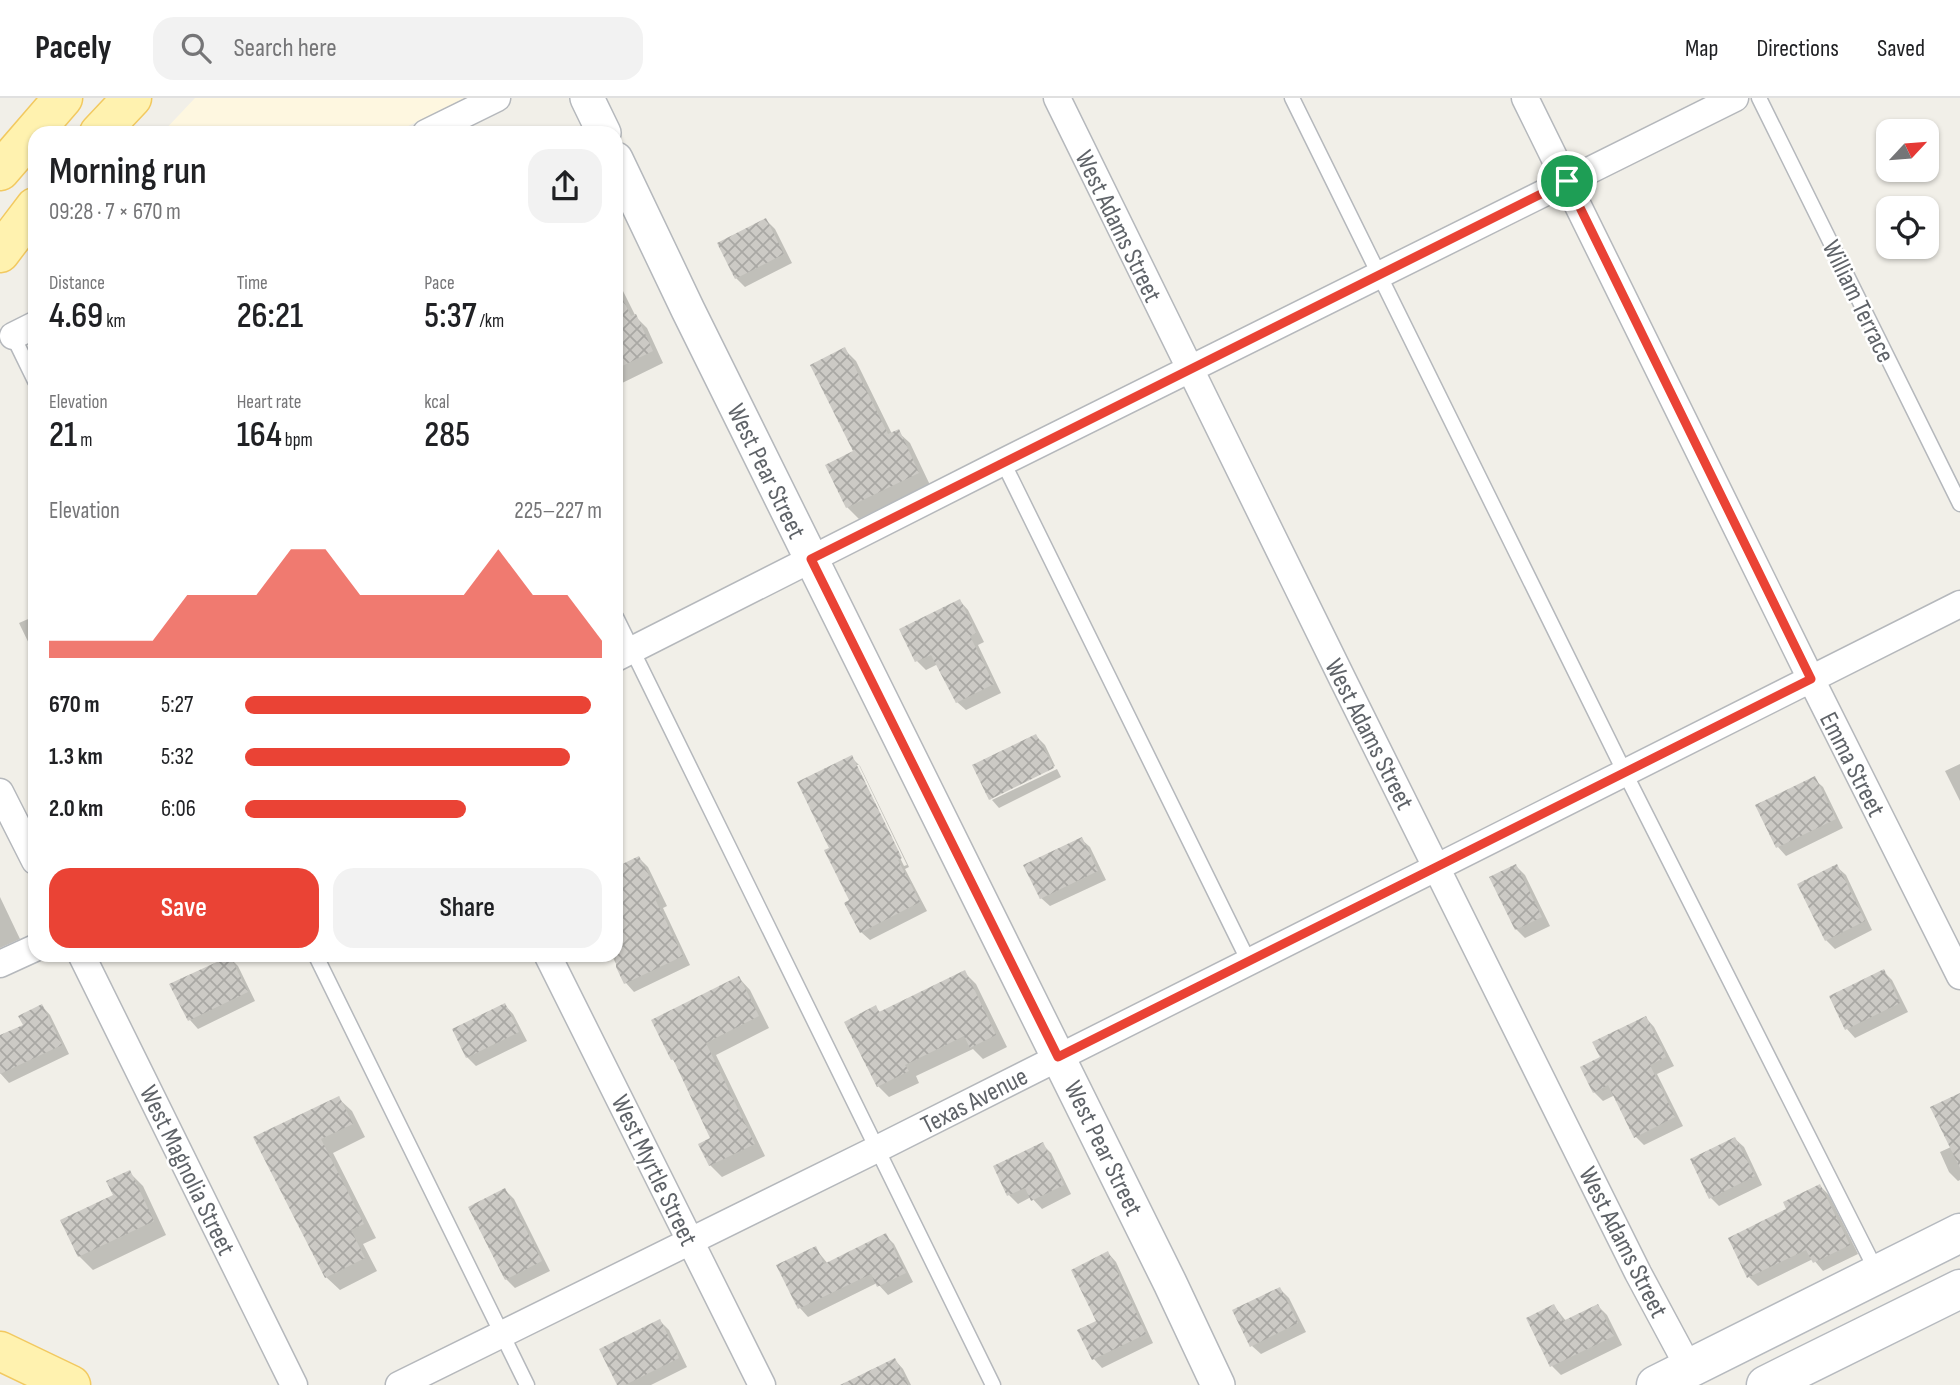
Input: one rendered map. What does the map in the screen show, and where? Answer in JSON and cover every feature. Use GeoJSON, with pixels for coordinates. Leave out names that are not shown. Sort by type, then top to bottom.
{"type":"FeatureCollection","features":[{"type":"Feature","properties":{"kind":"main road"},"geometry":{"type":"LineString","coordinates":[[39,126],[63,98]]}},
{"type":"Feature","properties":{"kind":"main road"},"geometry":{"type":"LineString","coordinates":[[106,126],[132,98]]}},
{"type":"Feature","properties":{"kind":"main road"},"geometry":{"type":"LineString","coordinates":[[0,171],[28,139]]}},
{"type":"Feature","properties":{"kind":"main road"},"geometry":{"type":"LineString","coordinates":[[0,253],[28,216]]}},
{"type":"Feature","properties":{"kind":"main road"},"geometry":{"type":"LineString","coordinates":[[1656,1385],[1960,1233]]}},
{"type":"Feature","properties":{"kind":"main road"},"geometry":{"type":"LineString","coordinates":[[1766,1385],[1960,1289]]}},
{"type":"Feature","properties":{"kind":"main road"},"geometry":{"type":"LineString","coordinates":[[0,1351],[71,1385]]}},
{"type":"Feature","properties":{"kind":"street"},"geometry":{"type":"LineString","coordinates":[[440,126],[497,98]]}},
{"type":"Feature","properties":{"kind":"street"},"geometry":{"type":"LineString","coordinates":[[587,98],[601,126]]}},
{"type":"Feature","properties":{"kind":"street","name":"West Adams Street"},"geometry":{"type":"LineString","coordinates":[[1057,98],[1638,1273],[1689,1368]]}},
{"type":"Feature","properties":{"kind":"street","name":"Emma Street"},"geometry":{"type":"LineString","coordinates":[[1525,98],[1960,976]]}},
{"type":"Feature","properties":{"kind":"street"},"geometry":{"type":"LineString","coordinates":[[624,654],[1735,98]]}},
{"type":"Feature","properties":{"kind":"street","name":"West Pear Street"},"geometry":{"type":"LineString","coordinates":[[623,174],[1218,1385]]}},
{"type":"Feature","properties":{"kind":"street","name":"Texas Avenue"},"geometry":{"type":"LineString","coordinates":[[399,1385],[877,1149],[1960,604]]}},
{"type":"Feature","properties":{"kind":"street"},"geometry":{"type":"LineString","coordinates":[[0,792],[28,847]]}},
{"type":"Feature","properties":{"kind":"street"},"geometry":{"type":"LineString","coordinates":[[0,964],[28,950]]}},
{"type":"Feature","properties":{"kind":"street","name":"West Magnolia Street"},"geometry":{"type":"LineString","coordinates":[[85,962],[294,1385]]}},
{"type":"Feature","properties":{"kind":"street","name":"West Myrtle Street"},"geometry":{"type":"LineString","coordinates":[[551,962],[762,1385]]}},
{"type":"Feature","properties":{"kind":"lane"},"geometry":{"type":"LineString","coordinates":[[1292,98],[1625,773],[1877,1273]]}},
{"type":"Feature","properties":{"kind":"lane","name":"William Terrace"},"geometry":{"type":"LineString","coordinates":[[1759,98],[1960,504]]}},
{"type":"Feature","properties":{"kind":"lane"},"geometry":{"type":"LineString","coordinates":[[24,330],[28,349]]}},
{"type":"Feature","properties":{"kind":"lane"},"geometry":{"type":"LineString","coordinates":[[1003,462],[1249,961]]}},
{"type":"Feature","properties":{"kind":"lane"},"geometry":{"type":"LineString","coordinates":[[624,654],[877,1149],[993,1385]]}},
{"type":"Feature","properties":{"kind":"lane"},"geometry":{"type":"LineString","coordinates":[[319,962],[527,1385]]}},
{"type":"Feature","properties":{"kind":"shaded area"},"geometry":{"type":"Polygon","coordinates":[[[195,98],[465,98],[408,126],[169,126],[195,98]]]}},
{"type":"Feature","properties":{"kind":"building"},"geometry":{"type":"Polygon","coordinates":[[[766,218],[784,254],[735,279],[717,243],[766,218]]]}},
{"type":"Feature","properties":{"kind":"building"},"geometry":{"type":"Polygon","coordinates":[[[623,300],[631,316],[636,314],[653,351],[623,366],[623,300]]]}},
{"type":"Feature","properties":{"kind":"building"},"geometry":{"type":"Polygon","coordinates":[[[845,347],[888,434],[899,429],[919,473],[846,508],[825,465],[853,451],[810,365],[845,347]]]}},
{"type":"Feature","properties":{"kind":"building"},"geometry":{"type":"Polygon","coordinates":[[[960,599],[976,633],[970,636],[994,684],[956,703],[931,655],[915,662],[899,629],[960,599]]]}},
{"type":"Feature","properties":{"kind":"building"},"geometry":{"type":"Polygon","coordinates":[[[1036,734],[1054,768],[989,800],[972,765],[1036,734]]]}},
{"type":"Feature","properties":{"kind":"building"},"geometry":{"type":"Polygon","coordinates":[[[852,755],[902,858],[898,860],[920,902],[860,933],[844,903],[849,900],[824,850],[829,848],[797,782],[852,755]]]}},
{"type":"Feature","properties":{"kind":"building"},"geometry":{"type":"Polygon","coordinates":[[[1815,776],[1836,819],[1776,848],[1755,805],[1815,776]]]}},
{"type":"Feature","properties":{"kind":"building"},"geometry":{"type":"Polygon","coordinates":[[[1082,837],[1098,871],[1040,899],[1023,865],[1082,837]]]}},
{"type":"Feature","properties":{"kind":"building"},"geometry":{"type":"Polygon","coordinates":[[[639,856],[660,897],[655,899],[683,956],[624,984],[616,967],[616,962],[623,962],[623,864],[639,856]]]}},
{"type":"Feature","properties":{"kind":"building"},"geometry":{"type":"Polygon","coordinates":[[[1516,864],[1542,917],[1515,930],[1489,877],[1516,864]]]}},
{"type":"Feature","properties":{"kind":"building"},"geometry":{"type":"Polygon","coordinates":[[[1837,864],[1865,921],[1825,941],[1797,884],[1837,864]]]}},
{"type":"Feature","properties":{"kind":"building"},"geometry":{"type":"Polygon","coordinates":[[[217,962],[233,962],[248,992],[188,1021],[169,984],[217,962]]]}},
{"type":"Feature","properties":{"kind":"building"},"geometry":{"type":"Polygon","coordinates":[[[1884,969],[1900,1003],[1845,1030],[1829,996],[1884,969]]]}},
{"type":"Feature","properties":{"kind":"building"},"geometry":{"type":"Polygon","coordinates":[[[965,970],[996,1035],[970,1048],[964,1036],[905,1065],[909,1071],[877,1087],[844,1022],[876,1005],[879,1012],[965,970]]]}},
{"type":"Feature","properties":{"kind":"building"},"geometry":{"type":"Polygon","coordinates":[[[739,976],[759,1016],[706,1043],[755,1144],[709,1166],[698,1144],[710,1138],[673,1059],[671,1060],[651,1020],[739,976]]]}},
{"type":"Feature","properties":{"kind":"building"},"geometry":{"type":"Polygon","coordinates":[[[505,1003],[519,1032],[466,1058],[452,1029],[505,1003]]]}},
{"type":"Feature","properties":{"kind":"building"},"geometry":{"type":"Polygon","coordinates":[[[42,1004],[62,1045],[0,1074],[0,1035],[23,1025],[18,1016],[42,1004]]]}},
{"type":"Feature","properties":{"kind":"building"},"geometry":{"type":"Polygon","coordinates":[[[1646,1016],[1666,1057],[1650,1065],[1675,1117],[1634,1138],[1608,1085],[1593,1093],[1580,1067],[1600,1057],[1592,1042],[1646,1016]]]}},
{"type":"Feature","properties":{"kind":"building"},"geometry":{"type":"Polygon","coordinates":[[[1960,1093],[1960,1168],[1930,1107],[1960,1093]]]}},
{"type":"Feature","properties":{"kind":"building"},"geometry":{"type":"Polygon","coordinates":[[[339,1096],[353,1124],[321,1139],[364,1224],[351,1230],[365,1258],[325,1278],[253,1137],[339,1096]]]}},
{"type":"Feature","properties":{"kind":"building"},"geometry":{"type":"Polygon","coordinates":[[[1735,1137],[1755,1176],[1709,1199],[1690,1159],[1735,1137]]]}},
{"type":"Feature","properties":{"kind":"building"},"geometry":{"type":"Polygon","coordinates":[[[1043,1142],[1064,1185],[1031,1201],[1025,1188],[1007,1196],[993,1166],[1043,1142]]]}},
{"type":"Feature","properties":{"kind":"building"},"geometry":{"type":"Polygon","coordinates":[[[130,1170],[154,1221],[78,1257],[60,1220],[113,1195],[106,1181],[130,1170]]]}},
{"type":"Feature","properties":{"kind":"building"},"geometry":{"type":"Polygon","coordinates":[[[1820,1184],[1850,1245],[1813,1263],[1806,1250],[1747,1278],[1728,1238],[1786,1209],[1783,1202],[1820,1184]]]}},
{"type":"Feature","properties":{"kind":"building"},"geometry":{"type":"Polygon","coordinates":[[[505,1188],[542,1261],[505,1280],[468,1207],[505,1188]]]}},
{"type":"Feature","properties":{"kind":"building"},"geometry":{"type":"Polygon","coordinates":[[[886,1233],[906,1273],[877,1287],[871,1274],[798,1309],[776,1265],[816,1246],[824,1264],[886,1233]]]}},
{"type":"Feature","properties":{"kind":"building"},"geometry":{"type":"Polygon","coordinates":[[[1108,1251],[1146,1334],[1092,1360],[1077,1330],[1096,1321],[1071,1270],[1108,1251]]]}},
{"type":"Feature","properties":{"kind":"building"},"geometry":{"type":"Polygon","coordinates":[[[1280,1287],[1298,1323],[1250,1347],[1232,1310],[1280,1287]]]}},
{"type":"Feature","properties":{"kind":"building"},"geometry":{"type":"Polygon","coordinates":[[[1554,1304],[1563,1321],[1598,1304],[1614,1336],[1550,1367],[1526,1318],[1554,1304]]]}},
{"type":"Feature","properties":{"kind":"building"},"geometry":{"type":"Polygon","coordinates":[[[660,1319],[679,1358],[625,1385],[617,1385],[599,1349],[660,1319]]]}},
{"type":"Feature","properties":{"kind":"building"},"geometry":{"type":"Polygon","coordinates":[[[895,1358],[908,1385],[840,1385],[895,1358]]]}},
{"type":"Feature","properties":{"kind":"route"},"geometry":{"type":"LineString","coordinates":[[1567,181],[1811,679],[1058,1057],[811,559],[1567,181]]}}]}
